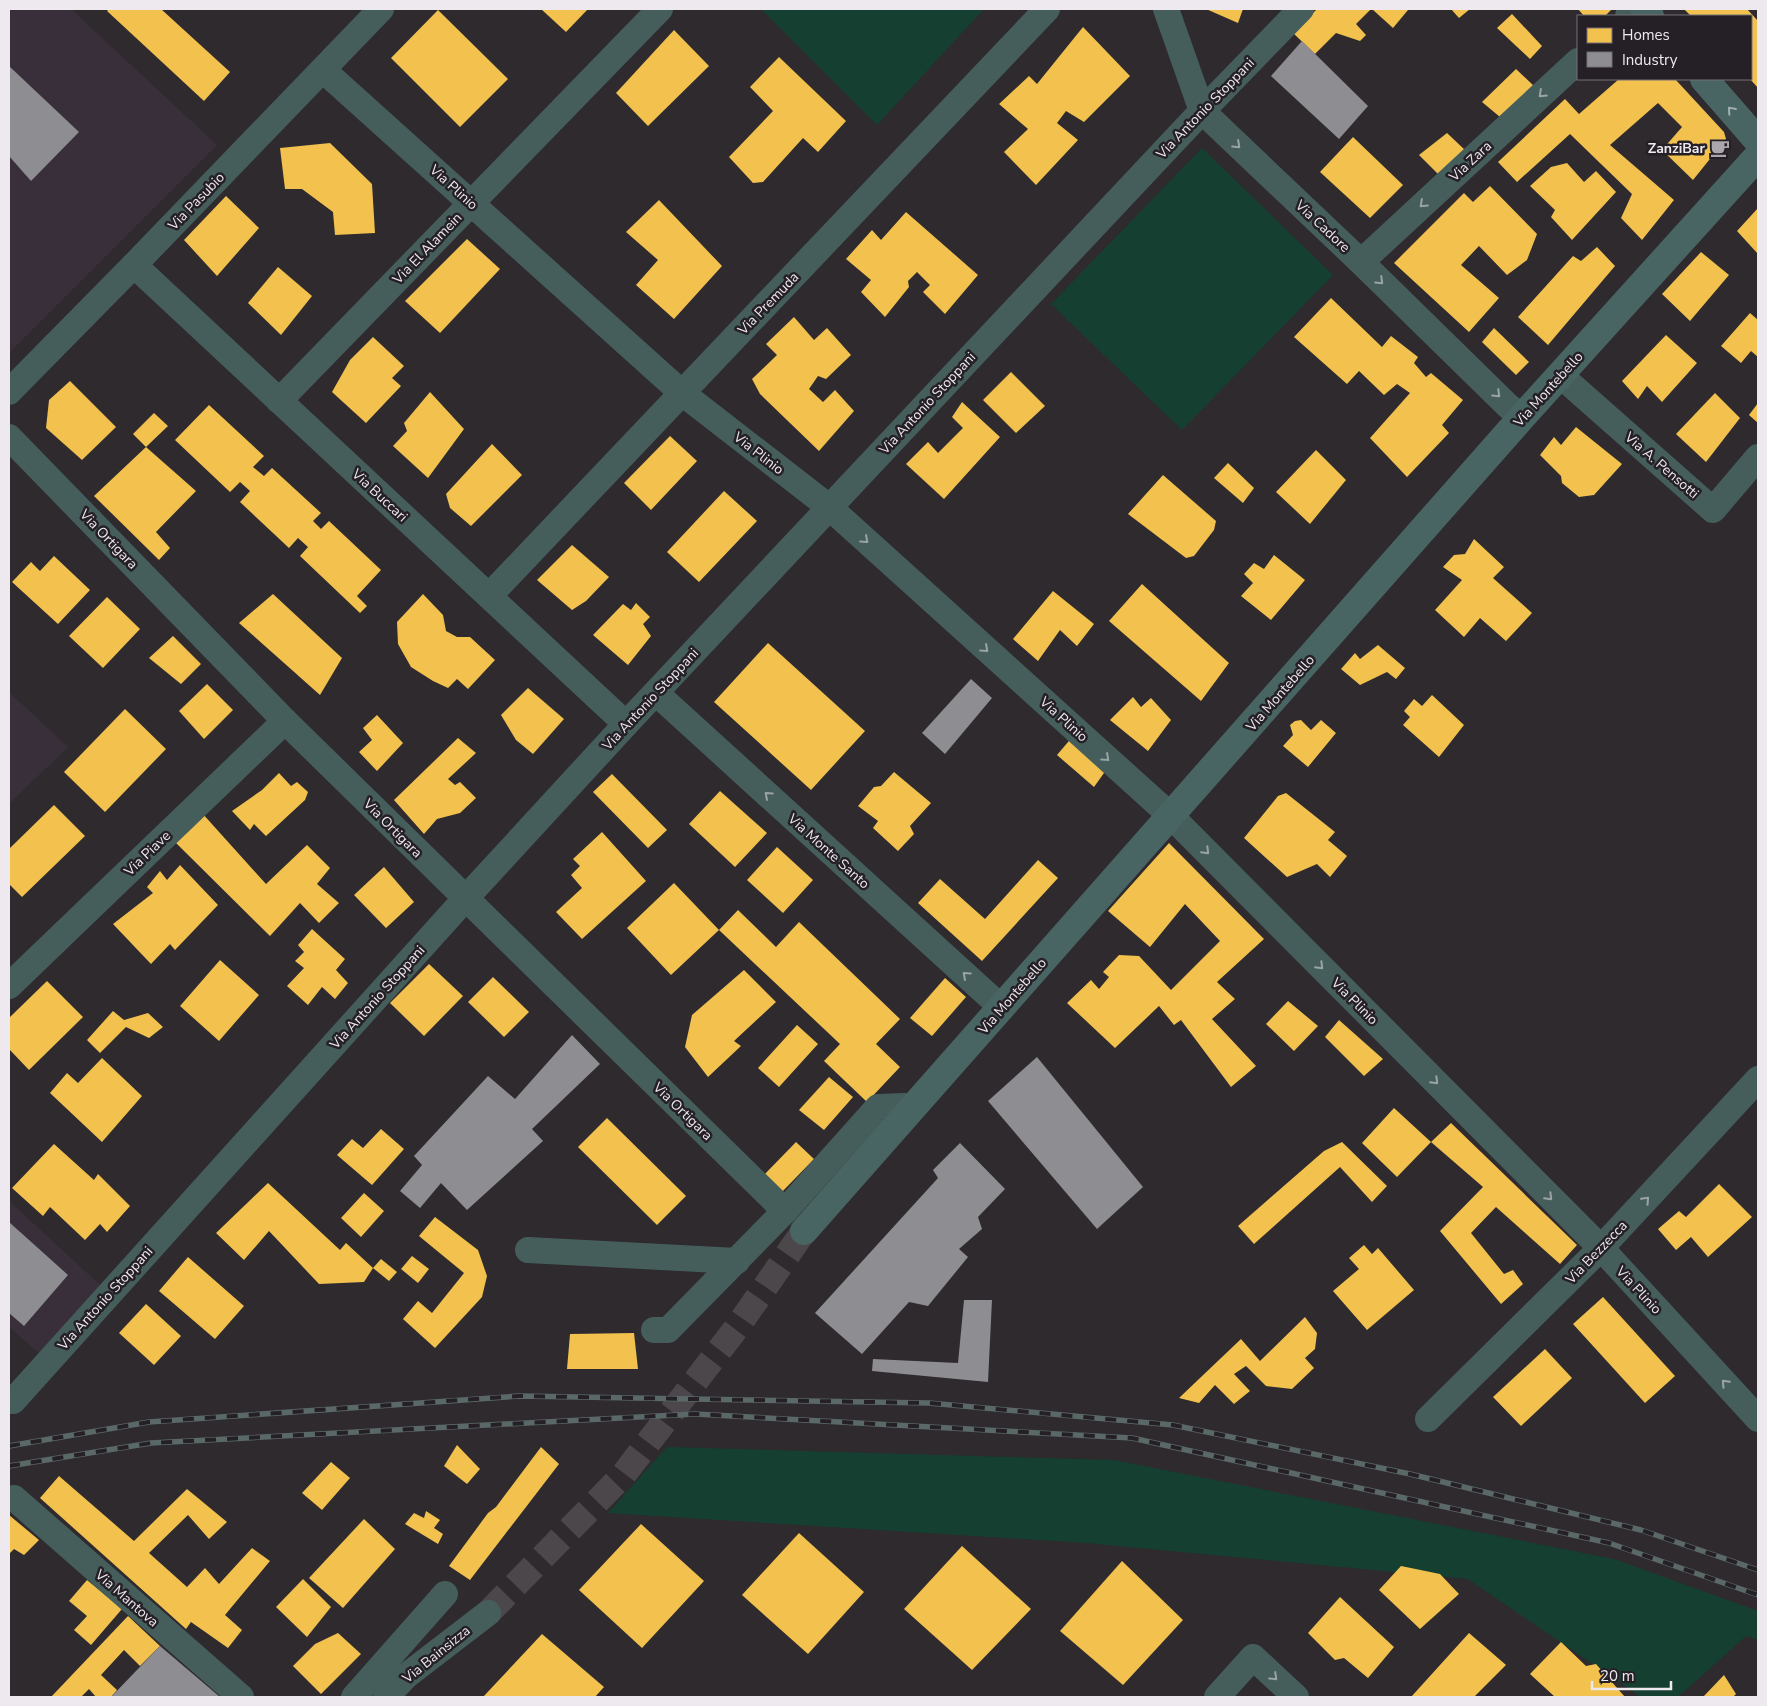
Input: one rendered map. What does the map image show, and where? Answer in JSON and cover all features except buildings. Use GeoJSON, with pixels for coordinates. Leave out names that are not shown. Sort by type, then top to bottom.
{"type":"FeatureCollection","features":[{"type":"Feature","properties":{"kind":"street","name":"Via Pasubio"},"geometry":{"type":"LineString","coordinates":[[9,392],[381,9]]}},
{"type":"Feature","properties":{"kind":"street","name":"Via El Alamein"},"geometry":{"type":"LineString","coordinates":[[279,401],[660,9]]}},
{"type":"Feature","properties":{"kind":"street","name":"Via Premuda"},"geometry":{"type":"LineString","coordinates":[[489,596],[1047,9]]}},
{"type":"Feature","properties":{"kind":"street","name":"Via Cadore"},"geometry":{"type":"LineString","coordinates":[[1166,9],[1202,111],[1362,262],[1508,406],[1522,417]]}},
{"type":"Feature","properties":{"kind":"street","name":"Via Antonio Stoppani"},"geometry":{"type":"LineString","coordinates":[[13,1400],[465,899],[626,724],[1202,111],[1301,9]]}},
{"type":"Feature","properties":{"kind":"street","name":"Via Zara"},"geometry":{"type":"LineString","coordinates":[[1362,262],[1577,62]]}},
{"type":"Feature","properties":{"kind":"street","name":"Via Plinio"},"geometry":{"type":"LineString","coordinates":[[323,70],[682,393],[828,508],[1171,816],[1601,1248],[1758,1419]]}},
{"type":"Feature","properties":{"kind":"street"},"geometry":{"type":"LineString","coordinates":[[1705,80],[1758,140]]}},
{"type":"Feature","properties":{"kind":"street","name":"Via Montebello"},"geometry":{"type":"LineString","coordinates":[[804,1231],[1522,417],[1758,156]]}},
{"type":"Feature","properties":{"kind":"street","name":"Via Buccari"},"geometry":{"type":"LineString","coordinates":[[134,265],[626,724]]}},
{"type":"Feature","properties":{"kind":"street","name":"Via A. Pensotti"},"geometry":{"type":"LineString","coordinates":[[1560,375],[1713,510],[1758,457]]}},
{"type":"Feature","properties":{"kind":"street","name":"Via Ortigara"},"geometry":{"type":"LineString","coordinates":[[9,437],[285,721],[785,1211]]}},
{"type":"Feature","properties":{"kind":"street","name":"Via Monte Santo"},"geometry":{"type":"LineString","coordinates":[[656,693],[1002,1008]]}},
{"type":"Feature","properties":{"kind":"street","name":"Via Piave"},"geometry":{"type":"LineString","coordinates":[[9,986],[285,721]]}},
{"type":"Feature","properties":{"kind":"street","name":"Via Bezzecca"},"geometry":{"type":"LineString","coordinates":[[1428,1419],[1601,1248],[1758,1079]]}},
{"type":"Feature","properties":{"kind":"street"},"geometry":{"type":"LineString","coordinates":[[654,1330],[668,1330],[785,1211],[878,1107],[905,1106]]}},
{"type":"Feature","properties":{"kind":"street"},"geometry":{"type":"LineString","coordinates":[[528,1250],[737,1260]]}},
{"type":"Feature","properties":{"kind":"street","name":"Via Mantova"},"geometry":{"type":"LineString","coordinates":[[14,1498],[241,1697]]}},
{"type":"Feature","properties":{"kind":"street"},"geometry":{"type":"LineString","coordinates":[[354,1697],[446,1594]]}},
{"type":"Feature","properties":{"kind":"street","name":"Via Bainsizza"},"geometry":{"type":"LineString","coordinates":[[386,1697],[406,1676],[488,1613]]}},
{"type":"Feature","properties":{"kind":"street"},"geometry":{"type":"LineString","coordinates":[[1217,1697],[1253,1657],[1296,1697]]}},
{"type":"Feature","properties":{"kind":"shaded area"},"geometry":{"type":"Polygon","coordinates":[[[9,9],[71,9],[217,145],[9,353],[9,9]]]}},
{"type":"Feature","properties":{"kind":"shaded area"},"geometry":{"type":"Polygon","coordinates":[[[9,692],[68,747],[9,804],[9,692]]]}},
{"type":"Feature","properties":{"kind":"shaded area"},"geometry":{"type":"Polygon","coordinates":[[[9,1201],[100,1285],[40,1354],[9,1327],[9,1201]]]}},
{"type":"Feature","properties":{"kind":"green space"},"geometry":{"type":"Polygon","coordinates":[[[761,9],[984,9],[877,125],[761,9]]]}},
{"type":"Feature","properties":{"kind":"green space"},"geometry":{"type":"Polygon","coordinates":[[[1202,148],[1333,275],[1182,430],[1051,304],[1202,148]]]}},
{"type":"Feature","properties":{"kind":"green space"},"geometry":{"type":"Polygon","coordinates":[[[667,1447],[1114,1460],[1614,1559],[1758,1611],[1758,1640],[1746,1636],[1678,1697],[1641,1697],[1468,1579],[1086,1543],[608,1513],[667,1447]]]}},
{"type":"Feature","properties":{"kind":"tunnel"},"geometry":{"type":"LineString","coordinates":[[488,1613],[624,1474],[738,1326],[804,1231]]}},
{"type":"Feature","properties":{"kind":"railway"},"geometry":{"type":"LineString","coordinates":[[9,1446],[149,1422],[519,1396],[929,1403],[1173,1425],[1410,1474],[1641,1530],[1758,1570]]}},
{"type":"Feature","properties":{"kind":"railway"},"geometry":{"type":"LineString","coordinates":[[9,1466],[151,1443],[695,1414],[1132,1438],[1609,1543],[1758,1595]]}},
{"type":"Feature","properties":{"kind":"place","name":"ZanziBar"},"geometry":{"type":"Point","coordinates":[1720,148]}}]}
